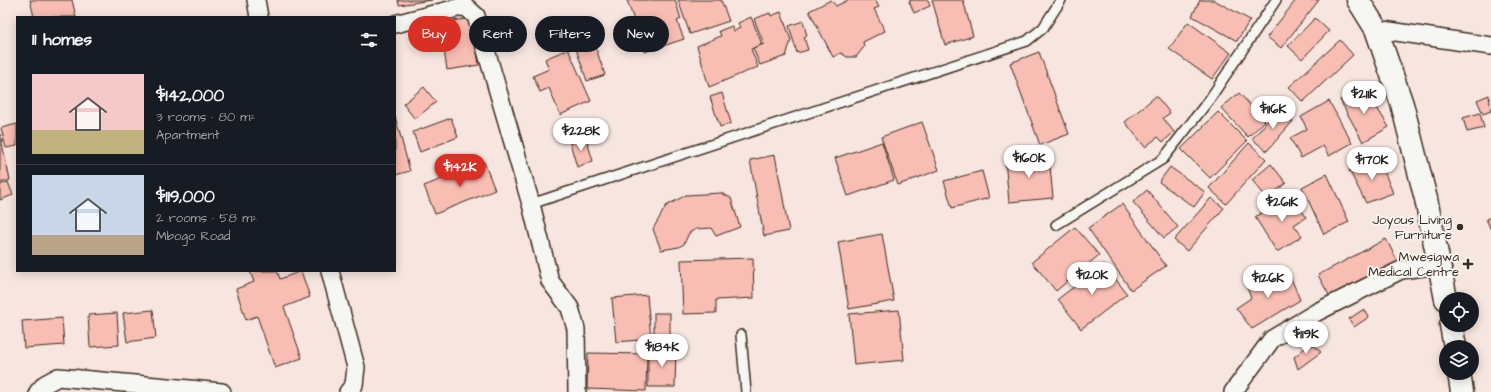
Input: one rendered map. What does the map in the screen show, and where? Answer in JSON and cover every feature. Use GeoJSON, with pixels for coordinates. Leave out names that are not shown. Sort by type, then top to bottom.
{"type":"FeatureCollection","features":[{"type":"Feature","properties":{"kind":"main road"},"geometry":{"type":"LineString","coordinates":[[1358,0],[1376,29],[1402,104],[1426,199],[1445,292]]}},
{"type":"Feature","properties":{"kind":"main road"},"geometry":{"type":"LineString","coordinates":[[1460,380],[1462,392]]}},
{"type":"Feature","properties":{"kind":"street"},"geometry":{"type":"LineString","coordinates":[[256,0],[259,16]]}},
{"type":"Feature","properties":{"kind":"street"},"geometry":{"type":"LineString","coordinates":[[396,24],[466,6],[476,16],[531,204],[550,281],[570,308],[576,329],[577,392]]}},
{"type":"Feature","properties":{"kind":"street"},"geometry":{"type":"LineString","coordinates":[[1376,29],[1491,46]]}},
{"type":"Feature","properties":{"kind":"street"},"geometry":{"type":"LineString","coordinates":[[1233,392],[1272,339],[1317,312],[1401,270],[1439,264]]}},
{"type":"Feature","properties":{"kind":"street"},"geometry":{"type":"LineString","coordinates":[[330,272],[356,367],[354,390]]}},
{"type":"Feature","properties":{"kind":"street"},"geometry":{"type":"LineString","coordinates":[[38,392],[45,384],[58,377],[222,392]]}},
{"type":"Feature","properties":{"kind":"lane"},"geometry":{"type":"LineString","coordinates":[[531,204],[1027,41],[1043,28],[1061,0]]}},
{"type":"Feature","properties":{"kind":"lane"},"geometry":{"type":"LineString","coordinates":[[1056,225],[1163,159],[1209,100],[1276,0]]}},
{"type":"Feature","properties":{"kind":"lane"},"geometry":{"type":"LineString","coordinates":[[741,335],[746,392]]}},
{"type":"Feature","properties":{"kind":"building"},"geometry":{"type":"Polygon","coordinates":[[[30,0],[72,0],[76,16],[34,16],[30,0]]]}},
{"type":"Feature","properties":{"kind":"building"},"geometry":{"type":"Polygon","coordinates":[[[398,0],[432,0],[399,5],[398,0]]]}},
{"type":"Feature","properties":{"kind":"building"},"geometry":{"type":"Polygon","coordinates":[[[627,0],[675,0],[681,19],[677,21],[684,39],[669,44],[669,16],[633,16],[627,0]]]}},
{"type":"Feature","properties":{"kind":"building"},"geometry":{"type":"Polygon","coordinates":[[[678,0],[721,0],[729,21],[690,34],[678,0]]]}},
{"type":"Feature","properties":{"kind":"building"},"geometry":{"type":"Polygon","coordinates":[[[831,0],[836,6],[848,0],[875,0],[879,7],[874,9],[885,31],[863,42],[864,47],[856,57],[847,57],[841,53],[833,57],[809,11],[831,0]]]}},
{"type":"Feature","properties":{"kind":"building"},"geometry":{"type":"Polygon","coordinates":[[[928,0],[930,6],[914,13],[909,1],[928,0]]]}},
{"type":"Feature","properties":{"kind":"building"},"geometry":{"type":"Polygon","coordinates":[[[932,0],[963,0],[973,36],[945,45],[932,0]]]}},
{"type":"Feature","properties":{"kind":"building"},"geometry":{"type":"Polygon","coordinates":[[[1200,0],[1214,0],[1250,20],[1237,41],[1192,16],[1200,0]]]}},
{"type":"Feature","properties":{"kind":"building"},"geometry":{"type":"Polygon","coordinates":[[[1296,0],[1319,0],[1281,48],[1267,37],[1296,0]]]}},
{"type":"Feature","properties":{"kind":"building"},"geometry":{"type":"Polygon","coordinates":[[[781,12],[791,40],[786,56],[760,65],[753,48],[764,44],[754,19],[770,13],[771,16],[781,12]]]}},
{"type":"Feature","properties":{"kind":"building"},"geometry":{"type":"Polygon","coordinates":[[[751,17],[762,44],[751,49],[758,67],[709,87],[697,46],[721,36],[719,31],[732,26],[734,31],[740,28],[738,23],[751,17]]]}},
{"type":"Feature","properties":{"kind":"building"},"geometry":{"type":"Polygon","coordinates":[[[469,18],[469,52],[477,52],[479,65],[447,70],[444,52],[461,52],[461,20],[469,18]]]}},
{"type":"Feature","properties":{"kind":"building"},"geometry":{"type":"Polygon","coordinates":[[[1315,18],[1329,31],[1302,59],[1288,46],[1315,18]]]}},
{"type":"Feature","properties":{"kind":"building"},"geometry":{"type":"Polygon","coordinates":[[[803,21],[807,36],[804,37],[808,50],[797,53],[789,26],[803,21]]]}},
{"type":"Feature","properties":{"kind":"building"},"geometry":{"type":"Polygon","coordinates":[[[1188,22],[1231,53],[1212,79],[1169,49],[1188,22]]]}},
{"type":"Feature","properties":{"kind":"building"},"geometry":{"type":"Polygon","coordinates":[[[1340,40],[1353,55],[1303,102],[1289,87],[1340,40]]]}},
{"type":"Feature","properties":{"kind":"building"},"geometry":{"type":"Polygon","coordinates":[[[561,52],[569,52],[591,101],[560,115],[549,88],[540,92],[533,76],[549,69],[545,59],[561,52]]]}},
{"type":"Feature","properties":{"kind":"building"},"geometry":{"type":"Polygon","coordinates":[[[577,52],[597,52],[605,75],[587,81],[577,52]]]}},
{"type":"Feature","properties":{"kind":"building"},"geometry":{"type":"Polygon","coordinates":[[[1039,52],[1069,134],[1040,145],[1010,63],[1039,52]]]}},
{"type":"Feature","properties":{"kind":"building"},"geometry":{"type":"Polygon","coordinates":[[[424,87],[436,102],[415,119],[403,104],[424,87]]]}},
{"type":"Feature","properties":{"kind":"building"},"geometry":{"type":"Polygon","coordinates":[[[1365,89],[1389,127],[1363,142],[1340,100],[1365,89]]]}},
{"type":"Feature","properties":{"kind":"building"},"geometry":{"type":"Polygon","coordinates":[[[722,93],[731,123],[720,127],[710,97],[722,93]]]}},
{"type":"Feature","properties":{"kind":"building"},"geometry":{"type":"Polygon","coordinates":[[[1239,93],[1265,121],[1248,137],[1221,108],[1239,93]]]}},
{"type":"Feature","properties":{"kind":"building"},"geometry":{"type":"Polygon","coordinates":[[[1489,95],[1491,111],[1483,114],[1477,100],[1489,95]]]}},
{"type":"Feature","properties":{"kind":"building"},"geometry":{"type":"Polygon","coordinates":[[[1156,96],[1170,113],[1163,118],[1174,132],[1163,142],[1158,137],[1145,147],[1125,122],[1156,96]]]}},
{"type":"Feature","properties":{"kind":"building"},"geometry":{"type":"Polygon","coordinates":[[[1329,101],[1352,143],[1329,156],[1323,146],[1301,158],[1290,138],[1307,129],[1301,117],[1329,101]]]}},
{"type":"Feature","properties":{"kind":"building"},"geometry":{"type":"Polygon","coordinates":[[[1279,108],[1293,121],[1267,151],[1252,139],[1279,108]]]}},
{"type":"Feature","properties":{"kind":"building"},"geometry":{"type":"Polygon","coordinates":[[[1218,112],[1247,141],[1210,178],[1181,149],[1218,112]]]}},
{"type":"Feature","properties":{"kind":"building"},"geometry":{"type":"Polygon","coordinates":[[[1480,113],[1484,128],[1467,132],[1463,118],[1480,113]]]}},
{"type":"Feature","properties":{"kind":"building"},"geometry":{"type":"Polygon","coordinates":[[[451,118],[458,137],[420,152],[413,132],[451,118]]]}},
{"type":"Feature","properties":{"kind":"building"},"geometry":{"type":"Polygon","coordinates":[[[396,120],[410,171],[396,175],[396,120]]]}},
{"type":"Feature","properties":{"kind":"building"},"geometry":{"type":"Polygon","coordinates":[[[922,122],[939,170],[898,185],[881,137],[922,122]]]}},
{"type":"Feature","properties":{"kind":"building"},"geometry":{"type":"Polygon","coordinates":[[[16,124],[16,146],[6,148],[1,128],[16,124]]]}},
{"type":"Feature","properties":{"kind":"building"},"geometry":{"type":"Polygon","coordinates":[[[0,134],[10,180],[0,183],[0,134]]]}},
{"type":"Feature","properties":{"kind":"building"},"geometry":{"type":"Polygon","coordinates":[[[586,138],[593,161],[577,167],[570,143],[586,138]]]}},
{"type":"Feature","properties":{"kind":"building"},"geometry":{"type":"Polygon","coordinates":[[[882,142],[894,180],[848,196],[835,158],[882,142]]]}},
{"type":"Feature","properties":{"kind":"building"},"geometry":{"type":"Polygon","coordinates":[[[1249,143],[1266,159],[1226,204],[1209,188],[1249,143]]]}},
{"type":"Feature","properties":{"kind":"building"},"geometry":{"type":"Polygon","coordinates":[[[775,155],[789,231],[764,236],[750,160],[775,155]]]}},
{"type":"Feature","properties":{"kind":"building"},"geometry":{"type":"Polygon","coordinates":[[[1049,156],[1053,198],[1009,202],[1005,160],[1049,156]]]}},
{"type":"Feature","properties":{"kind":"building"},"geometry":{"type":"Polygon","coordinates":[[[1379,159],[1393,193],[1366,203],[1349,170],[1379,159]]]}},
{"type":"Feature","properties":{"kind":"building"},"geometry":{"type":"Polygon","coordinates":[[[484,162],[495,190],[435,214],[424,186],[484,162]]]}},
{"type":"Feature","properties":{"kind":"building"},"geometry":{"type":"Polygon","coordinates":[[[1271,164],[1286,183],[1267,198],[1252,180],[1271,164]]]}},
{"type":"Feature","properties":{"kind":"building"},"geometry":{"type":"Polygon","coordinates":[[[1170,167],[1205,192],[1194,207],[1159,182],[1170,167]]]}},
{"type":"Feature","properties":{"kind":"building"},"geometry":{"type":"Polygon","coordinates":[[[982,171],[989,198],[952,208],[944,181],[982,171]]]}},
{"type":"Feature","properties":{"kind":"building"},"geometry":{"type":"Polygon","coordinates":[[[1327,174],[1349,222],[1324,234],[1302,187],[1327,174]]]}},
{"type":"Feature","properties":{"kind":"building"},"geometry":{"type":"Polygon","coordinates":[[[8,182],[13,195],[0,200],[0,185],[8,182]]]}},
{"type":"Feature","properties":{"kind":"building"},"geometry":{"type":"Polygon","coordinates":[[[1147,190],[1178,227],[1164,238],[1133,202],[1147,190]]]}},
{"type":"Feature","properties":{"kind":"building"},"geometry":{"type":"Polygon","coordinates":[[[721,193],[731,198],[740,227],[716,236],[711,228],[696,229],[689,233],[684,244],[679,247],[661,250],[653,229],[666,206],[686,195],[721,193]]]}},
{"type":"Feature","properties":{"kind":"building"},"geometry":{"type":"Polygon","coordinates":[[[1291,194],[1306,217],[1294,225],[1302,236],[1277,252],[1255,217],[1291,194]]]}},
{"type":"Feature","properties":{"kind":"building"},"geometry":{"type":"Polygon","coordinates":[[[1211,198],[1224,208],[1187,251],[1174,240],[1211,198]]]}},
{"type":"Feature","properties":{"kind":"building"},"geometry":{"type":"Polygon","coordinates":[[[1122,204],[1166,266],[1131,290],[1088,228],[1122,204]]]}},
{"type":"Feature","properties":{"kind":"building"},"geometry":{"type":"Polygon","coordinates":[[[1491,217],[1491,230],[1486,219],[1491,217]]]}},
{"type":"Feature","properties":{"kind":"building"},"geometry":{"type":"Polygon","coordinates":[[[1075,227],[1099,255],[1056,291],[1032,262],[1075,227]]]}},
{"type":"Feature","properties":{"kind":"building"},"geometry":{"type":"Polygon","coordinates":[[[882,234],[894,301],[849,309],[838,242],[882,234]]]}},
{"type":"Feature","properties":{"kind":"building"},"geometry":{"type":"Polygon","coordinates":[[[1386,239],[1398,262],[1330,297],[1318,275],[1386,239]]]}},
{"type":"Feature","properties":{"kind":"building"},"geometry":{"type":"Polygon","coordinates":[[[753,258],[754,298],[716,300],[716,313],[683,314],[681,260],[753,258]]]}},
{"type":"Feature","properties":{"kind":"building"},"geometry":{"type":"Polygon","coordinates":[[[1104,264],[1127,294],[1081,329],[1058,299],[1104,264]]]}},
{"type":"Feature","properties":{"kind":"building"},"geometry":{"type":"Polygon","coordinates":[[[1272,271],[1276,279],[1289,273],[1300,300],[1252,329],[1236,308],[1251,298],[1246,285],[1272,271]]]}},
{"type":"Feature","properties":{"kind":"building"},"geometry":{"type":"Polygon","coordinates":[[[250,272],[277,272],[280,279],[301,272],[310,297],[284,307],[302,358],[275,368],[257,316],[246,320],[236,289],[254,282],[250,272]]]}},
{"type":"Feature","properties":{"kind":"building"},"geometry":{"type":"Polygon","coordinates":[[[647,295],[651,339],[616,342],[612,298],[647,295]]]}},
{"type":"Feature","properties":{"kind":"building"},"geometry":{"type":"Polygon","coordinates":[[[1364,309],[1369,317],[1354,327],[1349,319],[1364,309]]]}},
{"type":"Feature","properties":{"kind":"building"},"geometry":{"type":"Polygon","coordinates":[[[153,310],[156,338],[127,342],[123,313],[153,310]]]}},
{"type":"Feature","properties":{"kind":"building"},"geometry":{"type":"Polygon","coordinates":[[[899,310],[904,360],[854,365],[849,314],[899,310]]]}},
{"type":"Feature","properties":{"kind":"building"},"geometry":{"type":"Polygon","coordinates":[[[117,313],[119,345],[90,347],[88,315],[117,313]]]}},
{"type":"Feature","properties":{"kind":"building"},"geometry":{"type":"Polygon","coordinates":[[[654,313],[670,313],[670,340],[654,340],[654,313]]]}},
{"type":"Feature","properties":{"kind":"building"},"geometry":{"type":"Polygon","coordinates":[[[62,318],[64,345],[24,348],[22,321],[62,318]]]}},
{"type":"Feature","properties":{"kind":"building"},"geometry":{"type":"Polygon","coordinates":[[[1311,343],[1321,352],[1298,369],[1294,357],[1311,343]]]}},
{"type":"Feature","properties":{"kind":"building"},"geometry":{"type":"Polygon","coordinates":[[[648,349],[676,349],[675,387],[648,387],[648,349]]]}},
{"type":"Feature","properties":{"kind":"building"},"geometry":{"type":"Polygon","coordinates":[[[588,353],[647,354],[646,391],[587,389],[588,353]]]}},
{"type":"Feature","properties":{"kind":"place","name":"Joyous Living Furniture"},"geometry":{"type":"Point","coordinates":[1460,227]}},
{"type":"Feature","properties":{"kind":"place","name":"Mwesigwa Medical Centre"},"geometry":{"type":"Point","coordinates":[1468,264]}}]}
